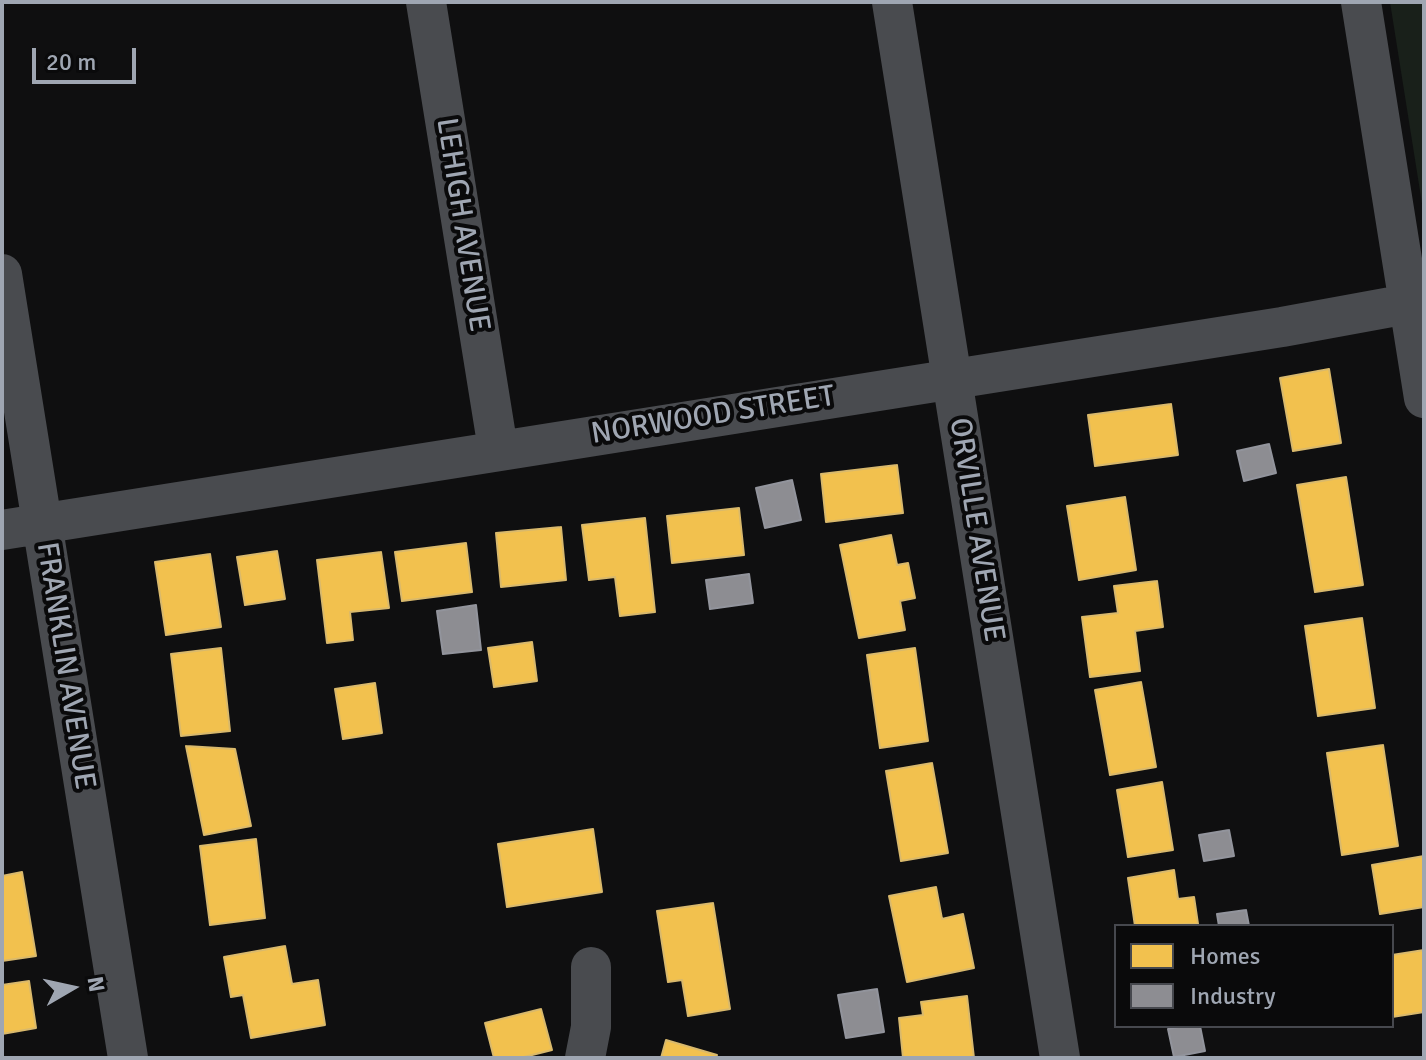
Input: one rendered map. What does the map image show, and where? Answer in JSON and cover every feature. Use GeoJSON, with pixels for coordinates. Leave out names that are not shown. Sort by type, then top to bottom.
{"type":"FeatureCollection","features":[{"type":"Feature","properties":{"kind":"street","name":"LEHIGH AVENUE"},"geometry":{"type":"LineString","coordinates":[[426,2],[498,449]]}},
{"type":"Feature","properties":{"kind":"street","name":"ORVILLE AVENUE"},"geometry":{"type":"LineString","coordinates":[[892,2],[1060,1058]]}},
{"type":"Feature","properties":{"kind":"street"},"geometry":{"type":"LineString","coordinates":[[1361,2],[1417,302],[1424,398]]}},
{"type":"Feature","properties":{"kind":"street","name":"FRANKLIN AVENUE"},"geometry":{"type":"LineString","coordinates":[[2,274],[128,1058]]}},
{"type":"Feature","properties":{"kind":"street","name":"NORWOOD STREET"},"geometry":{"type":"LineString","coordinates":[[2,530],[1417,302]]}},
{"type":"Feature","properties":{"kind":"street"},"geometry":{"type":"LineString","coordinates":[[585,1058],[591,1027],[591,967]]}},
{"type":"Feature","properties":{"kind":"shaded area"},"geometry":{"type":"Polygon","coordinates":[[[1390,2],[1424,2],[1424,216],[1390,2]]]}},
{"type":"Feature","properties":{"kind":"building: Homes"},"geometry":{"type":"Polygon","coordinates":[[[1329,369],[1341,443],[1293,451],[1280,378],[1329,369]]]}},
{"type":"Feature","properties":{"kind":"building: Homes"},"geometry":{"type":"Polygon","coordinates":[[[1171,404],[1178,455],[1095,466],[1088,415],[1171,404]]]}},
{"type":"Feature","properties":{"kind":"building: Homes"},"geometry":{"type":"Polygon","coordinates":[[[897,465],[903,513],[826,522],[821,474],[897,465]]]}},
{"type":"Feature","properties":{"kind":"building: Homes"},"geometry":{"type":"Polygon","coordinates":[[[1346,477],[1363,585],[1315,592],[1297,485],[1346,477]]]}},
{"type":"Feature","properties":{"kind":"building: Homes"},"geometry":{"type":"Polygon","coordinates":[[[1125,497],[1136,570],[1079,580],[1067,506],[1125,497]]]}},
{"type":"Feature","properties":{"kind":"building: Homes"},"geometry":{"type":"Polygon","coordinates":[[[739,508],[744,555],[672,563],[667,516],[739,508]]]}},
{"type":"Feature","properties":{"kind":"building: Homes"},"geometry":{"type":"Polygon","coordinates":[[[645,518],[655,612],[620,616],[615,577],[589,580],[582,525],[645,518]]]}},
{"type":"Feature","properties":{"kind":"building: Homes"},"geometry":{"type":"Polygon","coordinates":[[[561,527],[566,580],[501,587],[496,533],[561,527]]]}},
{"type":"Feature","properties":{"kind":"building: Homes"},"geometry":{"type":"Polygon","coordinates":[[[891,535],[897,565],[908,563],[915,598],[900,601],[905,630],[859,638],[840,545],[891,535]]]}},
{"type":"Feature","properties":{"kind":"building: Homes"},"geometry":{"type":"Polygon","coordinates":[[[466,543],[472,592],[402,601],[395,552],[466,543]]]}},
{"type":"Feature","properties":{"kind":"building: Homes"},"geometry":{"type":"Polygon","coordinates":[[[277,551],[285,599],[245,605],[237,557],[277,551]]]}},
{"type":"Feature","properties":{"kind":"building: Homes"},"geometry":{"type":"Polygon","coordinates":[[[381,552],[389,608],[350,612],[353,640],[327,643],[317,560],[381,552]]]}},
{"type":"Feature","properties":{"kind":"building: Homes"},"geometry":{"type":"Polygon","coordinates":[[[210,554],[221,627],[166,635],[155,562],[210,554]]]}},
{"type":"Feature","properties":{"kind":"building: Homes"},"geometry":{"type":"Polygon","coordinates":[[[1157,581],[1163,627],[1135,631],[1140,671],[1090,677],[1082,617],[1118,613],[1114,586],[1157,581]]]}},
{"type":"Feature","properties":{"kind":"building: Homes"},"geometry":{"type":"Polygon","coordinates":[[[1362,618],[1375,708],[1318,716],[1305,626],[1362,618]]]}},
{"type":"Feature","properties":{"kind":"building: Homes"},"geometry":{"type":"Polygon","coordinates":[[[532,642],[537,681],[494,687],[488,648],[532,642]]]}},
{"type":"Feature","properties":{"kind":"building: Homes"},"geometry":{"type":"Polygon","coordinates":[[[221,648],[230,731],[181,736],[171,654],[221,648]]]}},
{"type":"Feature","properties":{"kind":"building: Homes"},"geometry":{"type":"Polygon","coordinates":[[[915,648],[928,741],[880,748],[867,655],[915,648]]]}},
{"type":"Feature","properties":{"kind":"building: Homes"},"geometry":{"type":"Polygon","coordinates":[[[1141,682],[1156,767],[1110,775],[1095,690],[1141,682]]]}},
{"type":"Feature","properties":{"kind":"building: Homes"},"geometry":{"type":"Polygon","coordinates":[[[375,683],[382,733],[343,739],[335,689],[375,683]]]}},
{"type":"Feature","properties":{"kind":"building: Homes"},"geometry":{"type":"Polygon","coordinates":[[[1383,745],[1398,846],[1342,855],[1327,753],[1383,745]]]}},
{"type":"Feature","properties":{"kind":"building: Homes"},"geometry":{"type":"Polygon","coordinates":[[[186,746],[235,749],[251,826],[204,835],[186,746]]]}},
{"type":"Feature","properties":{"kind":"building: Homes"},"geometry":{"type":"Polygon","coordinates":[[[932,763],[948,853],[901,861],[886,771],[932,763]]]}},
{"type":"Feature","properties":{"kind":"building: Homes"},"geometry":{"type":"Polygon","coordinates":[[[1162,782],[1173,850],[1128,857],[1117,790],[1162,782]]]}},
{"type":"Feature","properties":{"kind":"building: Homes"},"geometry":{"type":"Polygon","coordinates":[[[593,829],[602,892],[507,907],[498,844],[593,829]]]}},
{"type":"Feature","properties":{"kind":"building: Homes"},"geometry":{"type":"Polygon","coordinates":[[[256,839],[265,918],[210,925],[200,846],[256,839]]]}},
{"type":"Feature","properties":{"kind":"building: Homes"},"geometry":{"type":"Polygon","coordinates":[[[1424,856],[1424,907],[1380,914],[1372,865],[1424,856]]]}},
{"type":"Feature","properties":{"kind":"building: Homes"},"geometry":{"type":"Polygon","coordinates":[[[1174,870],[1178,899],[1194,897],[1198,924],[1135,924],[1128,878],[1174,870]]]}},
{"type":"Feature","properties":{"kind":"building: Homes"},"geometry":{"type":"Polygon","coordinates":[[[22,872],[36,956],[2,961],[2,876],[22,872]]]}},
{"type":"Feature","properties":{"kind":"building: Homes"},"geometry":{"type":"Polygon","coordinates":[[[936,887],[942,919],[963,914],[974,968],[907,982],[889,896],[936,887]]]}},
{"type":"Feature","properties":{"kind":"building: Homes"},"geometry":{"type":"Polygon","coordinates":[[[713,903],[730,1009],[688,1016],[682,980],[668,982],[657,911],[713,903]]]}},
{"type":"Feature","properties":{"kind":"building: Homes"},"geometry":{"type":"Polygon","coordinates":[[[285,946],[292,984],[318,980],[325,1025],[251,1038],[243,995],[231,997],[224,957],[285,946]]]}},
{"type":"Feature","properties":{"kind":"building: Homes"},"geometry":{"type":"Polygon","coordinates":[[[1424,950],[1424,1012],[1394,1017],[1394,955],[1424,950]]]}},
{"type":"Feature","properties":{"kind":"building: Homes"},"geometry":{"type":"Polygon","coordinates":[[[29,981],[36,1028],[2,1034],[2,985],[29,981]]]}},
{"type":"Feature","properties":{"kind":"building: Homes"},"geometry":{"type":"Polygon","coordinates":[[[967,996],[974,1058],[903,1058],[899,1018],[923,1015],[921,1002],[967,996]]]}},
{"type":"Feature","properties":{"kind":"building: Homes"},"geometry":{"type":"Polygon","coordinates":[[[541,1009],[552,1050],[520,1058],[494,1058],[485,1023],[541,1009]]]}},
{"type":"Feature","properties":{"kind":"building: Homes"},"geometry":{"type":"Polygon","coordinates":[[[666,1040],[717,1055],[716,1058],[661,1058],[666,1040]]]}},
{"type":"Feature","properties":{"kind":"building: Industry"},"geometry":{"type":"Polygon","coordinates":[[[1269,444],[1276,473],[1244,481],[1237,451],[1269,444]]]}},
{"type":"Feature","properties":{"kind":"building: Industry"},"geometry":{"type":"Polygon","coordinates":[[[792,480],[801,520],[765,528],[756,488],[792,480]]]}},
{"type":"Feature","properties":{"kind":"building: Industry"},"geometry":{"type":"Polygon","coordinates":[[[749,574],[753,603],[710,609],[706,580],[749,574]]]}},
{"type":"Feature","properties":{"kind":"building: Industry"},"geometry":{"type":"Polygon","coordinates":[[[476,605],[481,650],[443,654],[437,611],[476,605]]]}},
{"type":"Feature","properties":{"kind":"building: Industry"},"geometry":{"type":"Polygon","coordinates":[[[1229,830],[1234,856],[1204,861],[1199,835],[1229,830]]]}},
{"type":"Feature","properties":{"kind":"building: Industry"},"geometry":{"type":"Polygon","coordinates":[[[1246,910],[1249,924],[1219,924],[1217,914],[1246,910]]]}},
{"type":"Feature","properties":{"kind":"building: Industry"},"geometry":{"type":"Polygon","coordinates":[[[877,989],[884,1032],[846,1038],[838,995],[877,989]]]}},
{"type":"Feature","properties":{"kind":"building: Industry"},"geometry":{"type":"Polygon","coordinates":[[[1200,1028],[1205,1051],[1174,1057],[1168,1029],[1200,1028]]]}}]}
